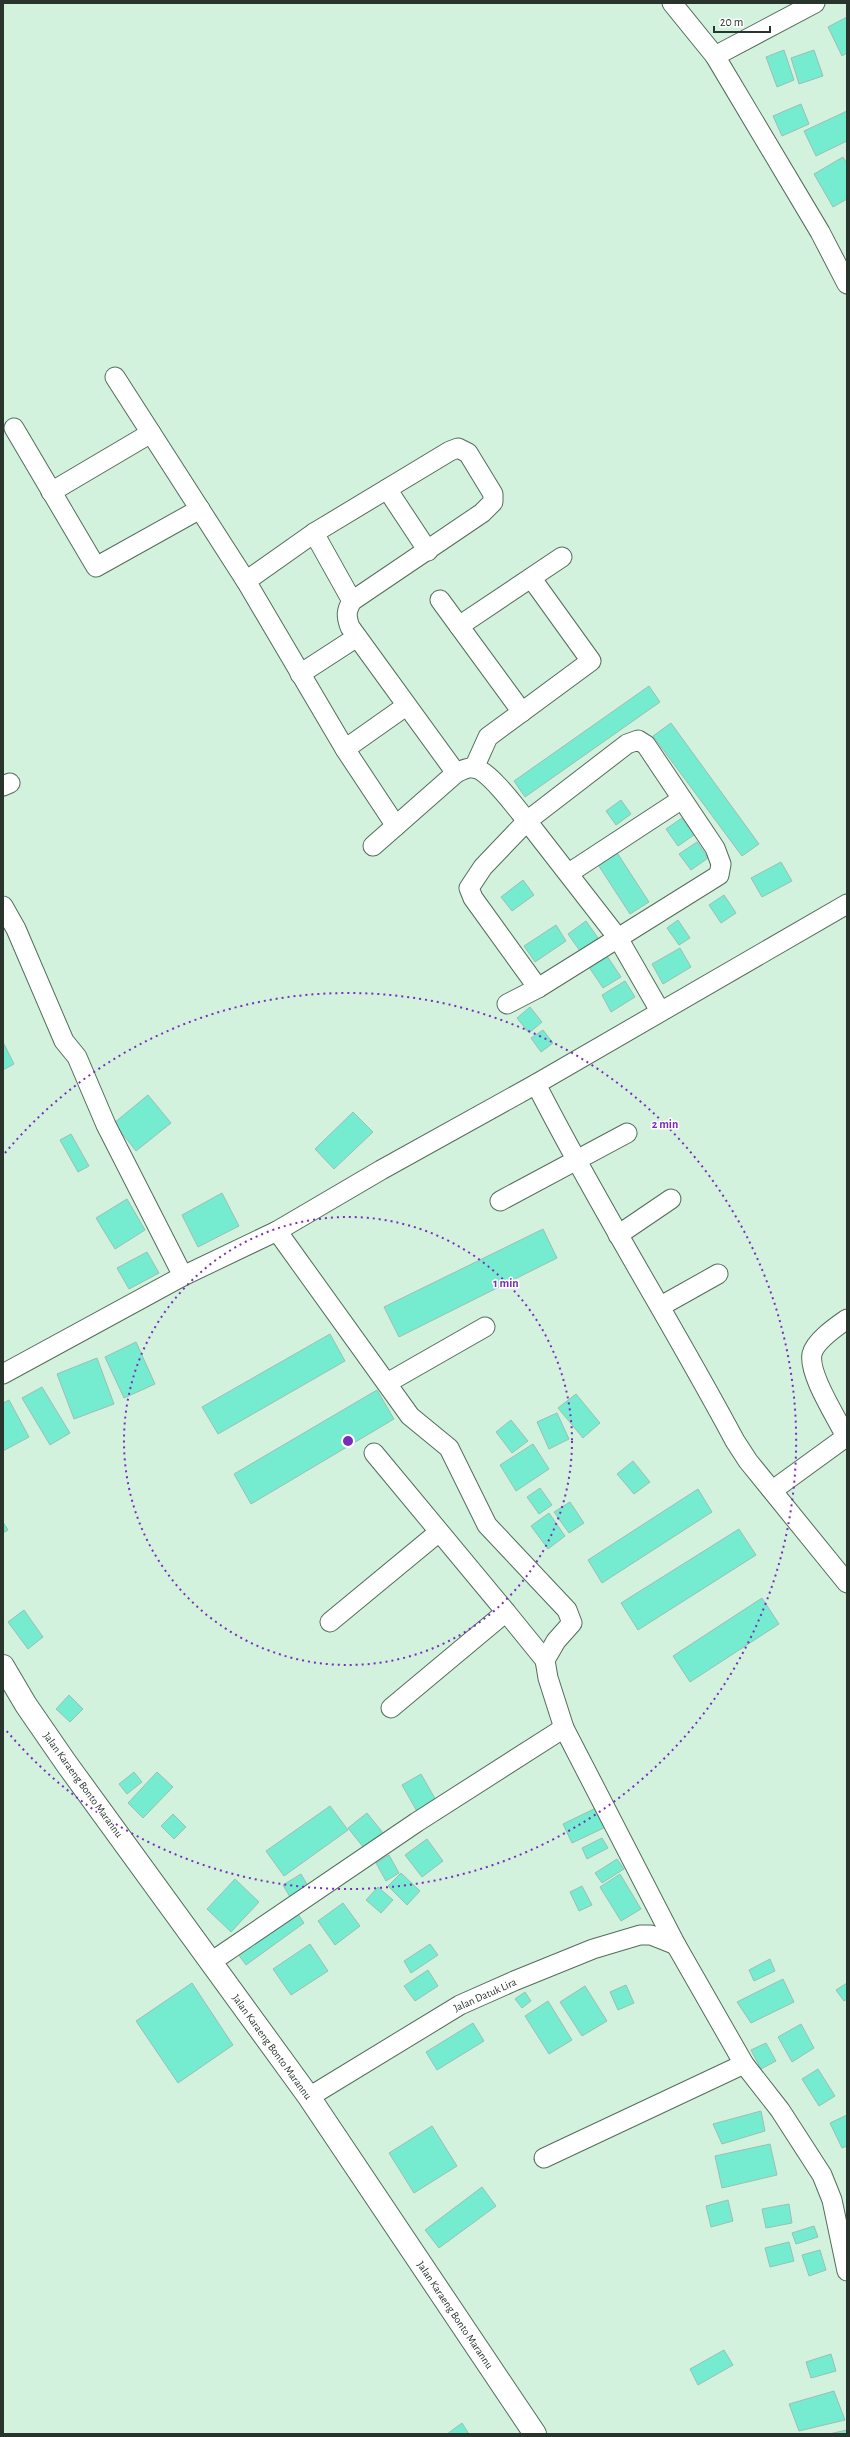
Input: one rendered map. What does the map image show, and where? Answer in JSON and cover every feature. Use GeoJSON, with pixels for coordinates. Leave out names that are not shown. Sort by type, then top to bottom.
{"type":"FeatureCollection","features":[{"type":"Feature","properties":{"kind":"main road","name":"Jalan Karaeng Bonto Marannu"},"geometry":{"type":"LineString","coordinates":[[3,1666],[26,1705],[66,1763],[308,2097],[535,2434]]}},
{"type":"Feature","properties":{"kind":"street"},"geometry":{"type":"LineString","coordinates":[[672,3],[715,56],[820,232],[847,284]]}},
{"type":"Feature","properties":{"kind":"street"},"geometry":{"type":"LineString","coordinates":[[715,56],[815,3]]}},
{"type":"Feature","properties":{"kind":"street"},"geometry":{"type":"LineString","coordinates":[[115,377],[246,580],[345,749],[396,826]]}},
{"type":"Feature","properties":{"kind":"street"},"geometry":{"type":"LineString","coordinates":[[14,428],[96,567],[200,509]]}},
{"type":"Feature","properties":{"kind":"street"},"geometry":{"type":"LineString","coordinates":[[51,492],[151,433]]}},
{"type":"Feature","properties":{"kind":"street"},"geometry":{"type":"LineString","coordinates":[[246,580],[314,533],[450,451],[458,448],[468,453],[493,494],[493,502],[482,513],[352,601],[346,617],[357,637],[406,706],[465,770],[486,775],[527,821],[569,873],[618,938],[660,1011]]}},
{"type":"Feature","properties":{"kind":"street"},"geometry":{"type":"LineString","coordinates":[[386,489],[428,550]]}},
{"type":"Feature","properties":{"kind":"street"},"geometry":{"type":"LineString","coordinates":[[314,533],[352,601]]}},
{"type":"Feature","properties":{"kind":"street"},"geometry":{"type":"LineString","coordinates":[[459,626],[532,579],[562,557]]}},
{"type":"Feature","properties":{"kind":"street"},"geometry":{"type":"LineString","coordinates":[[373,846],[465,770],[488,737],[591,661],[532,579]]}},
{"type":"Feature","properties":{"kind":"street"},"geometry":{"type":"LineString","coordinates":[[440,600],[522,712]]}},
{"type":"Feature","properties":{"kind":"street"},"geometry":{"type":"LineString","coordinates":[[300,674],[357,637]]}},
{"type":"Feature","properties":{"kind":"street"},"geometry":{"type":"LineString","coordinates":[[345,749],[406,706]]}},
{"type":"Feature","properties":{"kind":"street"},"geometry":{"type":"LineString","coordinates":[[507,1004],[538,988],[709,882],[718,875],[721,870],[720,858],[715,848],[649,749],[638,740],[627,744],[527,821],[483,867],[469,888],[473,898],[538,988]]}},
{"type":"Feature","properties":{"kind":"street"},"geometry":{"type":"LineString","coordinates":[[569,873],[682,799]]}},
{"type":"Feature","properties":{"kind":"street"},"geometry":{"type":"LineString","coordinates":[[3,1374],[183,1276],[277,1231],[388,1166],[536,1084],[847,904]]}},
{"type":"Feature","properties":{"kind":"street"},"geometry":{"type":"LineString","coordinates":[[3,906],[16,929],[61,1036],[77,1057],[85,1079],[109,1132],[183,1276]]}},
{"type":"Feature","properties":{"kind":"street"},"geometry":{"type":"LineString","coordinates":[[536,1084],[575,1161],[661,1306],[735,1441],[772,1490],[847,1583]]}},
{"type":"Feature","properties":{"kind":"street"},"geometry":{"type":"LineString","coordinates":[[500,1201],[627,1133]]}},
{"type":"Feature","properties":{"kind":"street"},"geometry":{"type":"LineString","coordinates":[[618,1235],[672,1198]]}},
{"type":"Feature","properties":{"kind":"street"},"geometry":{"type":"LineString","coordinates":[[277,1231],[386,1383],[416,1422],[449,1448],[487,1525],[567,1610],[572,1623],[556,1641],[545,1660]]}},
{"type":"Feature","properties":{"kind":"street"},"geometry":{"type":"LineString","coordinates":[[661,1306],[718,1274]]}},
{"type":"Feature","properties":{"kind":"street"},"geometry":{"type":"LineString","coordinates":[[772,1490],[845,1431],[814,1371],[812,1353],[819,1342],[847,1319]]}},
{"type":"Feature","properties":{"kind":"street"},"geometry":{"type":"LineString","coordinates":[[386,1383],[485,1327]]}},
{"type":"Feature","properties":{"kind":"street"},"geometry":{"type":"LineString","coordinates":[[374,1453],[545,1660],[548,1678],[564,1728],[676,1945],[744,2064],[776,2104],[822,2174],[832,2200],[847,2271]]}},
{"type":"Feature","properties":{"kind":"street"},"geometry":{"type":"LineString","coordinates":[[330,1622],[439,1532]]}},
{"type":"Feature","properties":{"kind":"street"},"geometry":{"type":"LineString","coordinates":[[391,1708],[506,1612]]}},
{"type":"Feature","properties":{"kind":"street"},"geometry":{"type":"LineString","coordinates":[[211,1962],[417,1822],[564,1728]]}},
{"type":"Feature","properties":{"kind":"street","name":"Jalan Datuk Lira"},"geometry":{"type":"LineString","coordinates":[[308,2097],[460,2005],[514,1981],[593,1949],[640,1935],[651,1935],[676,1945]]}},
{"type":"Feature","properties":{"kind":"street"},"geometry":{"type":"LineString","coordinates":[[544,2158],[744,2064]]}},
{"type":"Feature","properties":{"kind":"building"},"geometry":{"type":"Polygon","coordinates":[[[847,17],[847,53],[842,56],[828,27],[847,17]]]}},
{"type":"Feature","properties":{"kind":"building"},"geometry":{"type":"Polygon","coordinates":[[[784,50],[794,80],[777,87],[766,57],[784,50]]]}},
{"type":"Feature","properties":{"kind":"building"},"geometry":{"type":"Polygon","coordinates":[[[814,50],[823,76],[799,84],[791,58],[814,50]]]}},
{"type":"Feature","properties":{"kind":"building"},"geometry":{"type":"Polygon","coordinates":[[[801,104],[809,124],[782,136],[773,116],[801,104]]]}},
{"type":"Feature","properties":{"kind":"building"},"geometry":{"type":"Polygon","coordinates":[[[847,111],[847,141],[816,156],[804,131],[847,111]]]}},
{"type":"Feature","properties":{"kind":"building"},"geometry":{"type":"Polygon","coordinates":[[[843,157],[847,164],[847,199],[833,207],[814,174],[843,157]]]}},
{"type":"Feature","properties":{"kind":"building"},"geometry":{"type":"Polygon","coordinates":[[[649,686],[660,702],[525,797],[514,781],[649,686]]]}},
{"type":"Feature","properties":{"kind":"building"},"geometry":{"type":"Polygon","coordinates":[[[671,723],[759,844],[742,856],[653,736],[671,723]]]}},
{"type":"Feature","properties":{"kind":"building"},"geometry":{"type":"Polygon","coordinates":[[[621,800],[631,814],[616,825],[606,811],[621,800]]]}},
{"type":"Feature","properties":{"kind":"building"},"geometry":{"type":"Polygon","coordinates":[[[682,818],[694,835],[678,846],[666,829],[682,818]]]}},
{"type":"Feature","properties":{"kind":"building"},"geometry":{"type":"Polygon","coordinates":[[[697,842],[708,858],[691,870],[679,854],[697,842]]]}},
{"type":"Feature","properties":{"kind":"building"},"geometry":{"type":"Polygon","coordinates":[[[614,848],[649,902],[630,914],[595,860],[614,848]]]}},
{"type":"Feature","properties":{"kind":"building"},"geometry":{"type":"Polygon","coordinates":[[[781,862],[792,881],[762,897],[751,878],[781,862]]]}},
{"type":"Feature","properties":{"kind":"building"},"geometry":{"type":"Polygon","coordinates":[[[523,880],[534,895],[512,911],[501,897],[523,880]]]}},
{"type":"Feature","properties":{"kind":"building"},"geometry":{"type":"Polygon","coordinates":[[[724,895],[736,913],[721,923],[709,905],[724,895]]]}},
{"type":"Feature","properties":{"kind":"building"},"geometry":{"type":"Polygon","coordinates":[[[678,920],[690,938],[679,945],[667,928],[678,920]]]}},
{"type":"Feature","properties":{"kind":"building"},"geometry":{"type":"Polygon","coordinates":[[[586,921],[598,938],[580,951],[568,934],[586,921]]]}},
{"type":"Feature","properties":{"kind":"building"},"geometry":{"type":"Polygon","coordinates":[[[556,925],[566,941],[535,962],[524,946],[556,925]]]}},
{"type":"Feature","properties":{"kind":"building"},"geometry":{"type":"Polygon","coordinates":[[[680,948],[691,967],[663,984],[652,964],[680,948]]]}},
{"type":"Feature","properties":{"kind":"building"},"geometry":{"type":"Polygon","coordinates":[[[605,953],[621,977],[603,988],[587,964],[605,953]]]}},
{"type":"Feature","properties":{"kind":"building"},"geometry":{"type":"Polygon","coordinates":[[[625,981],[635,997],[611,1012],[602,995],[625,981]]]}},
{"type":"Feature","properties":{"kind":"building"},"geometry":{"type":"Polygon","coordinates":[[[530,1007],[542,1022],[529,1033],[517,1018],[530,1007]]]}},
{"type":"Feature","properties":{"kind":"building"},"geometry":{"type":"Polygon","coordinates":[[[543,1030],[553,1043],[541,1052],[531,1038],[543,1030]]]}},
{"type":"Feature","properties":{"kind":"building"},"geometry":{"type":"Polygon","coordinates":[[[3,1042],[14,1064],[3,1070],[3,1042]]]}},
{"type":"Feature","properties":{"kind":"building"},"geometry":{"type":"Polygon","coordinates":[[[148,1095],[171,1123],[136,1151],[114,1123],[148,1095]]]}},
{"type":"Feature","properties":{"kind":"building"},"geometry":{"type":"Polygon","coordinates":[[[353,1112],[373,1132],[334,1169],[315,1149],[353,1112]]]}},
{"type":"Feature","properties":{"kind":"building"},"geometry":{"type":"Polygon","coordinates":[[[71,1134],[89,1166],[78,1172],[60,1140],[71,1134]]]}},
{"type":"Feature","properties":{"kind":"building"},"geometry":{"type":"Polygon","coordinates":[[[222,1193],[239,1226],[198,1247],[182,1215],[222,1193]]]}},
{"type":"Feature","properties":{"kind":"building"},"geometry":{"type":"Polygon","coordinates":[[[127,1199],[145,1230],[115,1249],[96,1218],[127,1199]]]}},
{"type":"Feature","properties":{"kind":"building"},"geometry":{"type":"Polygon","coordinates":[[[543,1229],[557,1258],[399,1337],[384,1307],[543,1229]]]}},
{"type":"Feature","properties":{"kind":"building"},"geometry":{"type":"Polygon","coordinates":[[[147,1252],[159,1273],[129,1289],[117,1268],[147,1252]]]}},
{"type":"Feature","properties":{"kind":"building"},"geometry":{"type":"Polygon","coordinates":[[[330,1334],[345,1361],[218,1434],[202,1407],[330,1334]]]}},
{"type":"Feature","properties":{"kind":"building"},"geometry":{"type":"Polygon","coordinates":[[[136,1342],[155,1384],[124,1398],[105,1357],[136,1342]]]}},
{"type":"Feature","properties":{"kind":"building"},"geometry":{"type":"Polygon","coordinates":[[[97,1358],[114,1404],[74,1419],[57,1374],[97,1358]]]}},
{"type":"Feature","properties":{"kind":"building"},"geometry":{"type":"Polygon","coordinates":[[[42,1387],[70,1433],[50,1445],[22,1398],[42,1387]]]}},
{"type":"Feature","properties":{"kind":"building"},"geometry":{"type":"Polygon","coordinates":[[[377,1390],[394,1419],[251,1504],[234,1474],[377,1390]]]}},
{"type":"Feature","properties":{"kind":"building"},"geometry":{"type":"Polygon","coordinates":[[[576,1394],[600,1423],[583,1438],[558,1408],[576,1394]]]}},
{"type":"Feature","properties":{"kind":"building"},"geometry":{"type":"Polygon","coordinates":[[[9,1400],[29,1437],[3,1451],[3,1403],[9,1400]]]}},
{"type":"Feature","properties":{"kind":"building"},"geometry":{"type":"Polygon","coordinates":[[[557,1413],[569,1439],[549,1449],[537,1422],[557,1413]]]}},
{"type":"Feature","properties":{"kind":"building"},"geometry":{"type":"Polygon","coordinates":[[[511,1420],[528,1441],[512,1453],[496,1432],[511,1420]]]}},
{"type":"Feature","properties":{"kind":"building"},"geometry":{"type":"Polygon","coordinates":[[[533,1444],[549,1469],[516,1491],[500,1465],[533,1444]]]}},
{"type":"Feature","properties":{"kind":"building"},"geometry":{"type":"Polygon","coordinates":[[[633,1461],[650,1482],[634,1494],[617,1474],[633,1461]]]}},
{"type":"Feature","properties":{"kind":"building"},"geometry":{"type":"Polygon","coordinates":[[[540,1488],[552,1505],[539,1514],[527,1497],[540,1488]]]}},
{"type":"Feature","properties":{"kind":"building"},"geometry":{"type":"Polygon","coordinates":[[[698,1489],[712,1512],[602,1583],[588,1560],[698,1489]]]}},
{"type":"Feature","properties":{"kind":"building"},"geometry":{"type":"Polygon","coordinates":[[[570,1502],[584,1523],[569,1533],[554,1512],[570,1502]]]}},
{"type":"Feature","properties":{"kind":"building"},"geometry":{"type":"Polygon","coordinates":[[[549,1513],[565,1536],[548,1549],[531,1526],[549,1513]]]}},
{"type":"Feature","properties":{"kind":"building"},"geometry":{"type":"Polygon","coordinates":[[[3,1522],[8,1530],[3,1533],[3,1522]]]}},
{"type":"Feature","properties":{"kind":"building"},"geometry":{"type":"Polygon","coordinates":[[[739,1529],[756,1555],[638,1630],[621,1603],[739,1529]]]}},
{"type":"Feature","properties":{"kind":"building"},"geometry":{"type":"Polygon","coordinates":[[[762,1598],[779,1624],[690,1682],[673,1656],[762,1598]]]}},
{"type":"Feature","properties":{"kind":"building"},"geometry":{"type":"Polygon","coordinates":[[[24,1610],[43,1637],[28,1649],[8,1622],[24,1610]]]}},
{"type":"Feature","properties":{"kind":"building"},"geometry":{"type":"Polygon","coordinates":[[[69,1695],[83,1709],[70,1722],[56,1709],[69,1695]]]}},
{"type":"Feature","properties":{"kind":"building"},"geometry":{"type":"Polygon","coordinates":[[[134,1772],[142,1782],[127,1794],[119,1784],[134,1772]]]}},
{"type":"Feature","properties":{"kind":"building"},"geometry":{"type":"Polygon","coordinates":[[[157,1772],[173,1787],[143,1818],[128,1803],[157,1772]]]}},
{"type":"Feature","properties":{"kind":"building"},"geometry":{"type":"Polygon","coordinates":[[[421,1774],[437,1802],[418,1813],[402,1785],[421,1774]]]}},
{"type":"Feature","properties":{"kind":"building"},"geometry":{"type":"Polygon","coordinates":[[[330,1806],[348,1830],[284,1876],[266,1851],[330,1806]]]}},
{"type":"Feature","properties":{"kind":"building"},"geometry":{"type":"Polygon","coordinates":[[[598,1807],[608,1826],[572,1843],[563,1824],[598,1807]]]}},
{"type":"Feature","properties":{"kind":"building"},"geometry":{"type":"Polygon","coordinates":[[[367,1813],[383,1833],[364,1848],[348,1828],[367,1813]]]}},
{"type":"Feature","properties":{"kind":"building"},"geometry":{"type":"Polygon","coordinates":[[[173,1814],[186,1827],[174,1839],[161,1826],[173,1814]]]}},
{"type":"Feature","properties":{"kind":"building"},"geometry":{"type":"Polygon","coordinates":[[[602,1838],[608,1848],[587,1859],[582,1848],[602,1838]]]}},
{"type":"Feature","properties":{"kind":"building"},"geometry":{"type":"Polygon","coordinates":[[[427,1839],[443,1861],[422,1877],[405,1855],[427,1839]]]}},
{"type":"Feature","properties":{"kind":"building"},"geometry":{"type":"Polygon","coordinates":[[[389,1855],[399,1873],[386,1881],[376,1863],[389,1855]]]}},
{"type":"Feature","properties":{"kind":"building"},"geometry":{"type":"Polygon","coordinates":[[[617,1859],[624,1869],[602,1883],[595,1873],[617,1859]]]}},
{"type":"Feature","properties":{"kind":"building"},"geometry":{"type":"Polygon","coordinates":[[[401,1873],[420,1891],[407,1905],[388,1886],[401,1873]]]}},
{"type":"Feature","properties":{"kind":"building"},"geometry":{"type":"Polygon","coordinates":[[[301,1874],[308,1886],[290,1897],[283,1885],[301,1874]]]}},
{"type":"Feature","properties":{"kind":"building"},"geometry":{"type":"Polygon","coordinates":[[[620,1874],[641,1909],[621,1921],[600,1887],[620,1874]]]}},
{"type":"Feature","properties":{"kind":"building"},"geometry":{"type":"Polygon","coordinates":[[[235,1879],[259,1902],[231,1932],[207,1909],[235,1879]]]}},
{"type":"Feature","properties":{"kind":"building"},"geometry":{"type":"Polygon","coordinates":[[[582,1886],[592,1905],[579,1911],[570,1892],[582,1886]]]}},
{"type":"Feature","properties":{"kind":"building"},"geometry":{"type":"Polygon","coordinates":[[[378,1887],[393,1900],[381,1913],[366,1900],[378,1887]]]}},
{"type":"Feature","properties":{"kind":"building"},"geometry":{"type":"Polygon","coordinates":[[[343,1903],[360,1926],[335,1945],[318,1921],[343,1903]]]}},
{"type":"Feature","properties":{"kind":"building"},"geometry":{"type":"Polygon","coordinates":[[[294,1908],[304,1923],[246,1965],[235,1950],[294,1908]]]}},
{"type":"Feature","properties":{"kind":"building"},"geometry":{"type":"Polygon","coordinates":[[[310,1944],[328,1971],[291,1995],[273,1969],[310,1944]]]}},
{"type":"Feature","properties":{"kind":"building"},"geometry":{"type":"Polygon","coordinates":[[[430,1944],[438,1955],[411,1973],[404,1961],[430,1944]]]}},
{"type":"Feature","properties":{"kind":"building"},"geometry":{"type":"Polygon","coordinates":[[[770,1959],[775,1971],[754,1981],[749,1970],[770,1959]]]}},
{"type":"Feature","properties":{"kind":"building"},"geometry":{"type":"Polygon","coordinates":[[[428,1970],[438,1986],[415,2001],[404,1986],[428,1970]]]}},
{"type":"Feature","properties":{"kind":"building"},"geometry":{"type":"Polygon","coordinates":[[[783,1979],[794,2002],[751,2023],[737,2002],[783,1979]]]}},
{"type":"Feature","properties":{"kind":"building"},"geometry":{"type":"Polygon","coordinates":[[[192,1983],[233,2045],[178,2083],[136,2021],[192,1983]]]}},
{"type":"Feature","properties":{"kind":"building"},"geometry":{"type":"Polygon","coordinates":[[[847,1983],[847,1999],[844,2001],[836,1990],[847,1983]]]}},
{"type":"Feature","properties":{"kind":"building"},"geometry":{"type":"Polygon","coordinates":[[[626,1985],[634,2003],[618,2010],[610,1992],[626,1985]]]}},
{"type":"Feature","properties":{"kind":"building"},"geometry":{"type":"Polygon","coordinates":[[[585,1986],[607,2021],[582,2036],[560,2002],[585,1986]]]}},
{"type":"Feature","properties":{"kind":"building"},"geometry":{"type":"Polygon","coordinates":[[[525,1992],[531,2001],[522,2008],[515,1999],[525,1992]]]}},
{"type":"Feature","properties":{"kind":"building"},"geometry":{"type":"Polygon","coordinates":[[[548,2001],[572,2040],[549,2054],[525,2016],[548,2001]]]}},
{"type":"Feature","properties":{"kind":"building"},"geometry":{"type":"Polygon","coordinates":[[[473,2023],[484,2041],[437,2070],[426,2052],[473,2023]]]}},
{"type":"Feature","properties":{"kind":"building"},"geometry":{"type":"Polygon","coordinates":[[[801,2024],[814,2048],[792,2062],[778,2037],[801,2024]]]}},
{"type":"Feature","properties":{"kind":"building"},"geometry":{"type":"Polygon","coordinates":[[[766,2043],[776,2061],[761,2069],[751,2050],[766,2043]]]}},
{"type":"Feature","properties":{"kind":"building"},"geometry":{"type":"Polygon","coordinates":[[[818,2069],[835,2096],[819,2106],[802,2079],[818,2069]]]}},
{"type":"Feature","properties":{"kind":"building"},"geometry":{"type":"Polygon","coordinates":[[[761,2111],[765,2131],[722,2144],[713,2124],[761,2111]]]}},
{"type":"Feature","properties":{"kind":"building"},"geometry":{"type":"Polygon","coordinates":[[[847,2115],[847,2146],[842,2148],[830,2123],[847,2115]]]}},
{"type":"Feature","properties":{"kind":"building"},"geometry":{"type":"Polygon","coordinates":[[[432,2126],[457,2166],[414,2193],[389,2153],[432,2126]]]}},
{"type":"Feature","properties":{"kind":"building"},"geometry":{"type":"Polygon","coordinates":[[[770,2144],[777,2175],[722,2188],[715,2156],[770,2144]]]}},
{"type":"Feature","properties":{"kind":"building"},"geometry":{"type":"Polygon","coordinates":[[[482,2187],[496,2206],[439,2248],[425,2230],[482,2187]]]}},
{"type":"Feature","properties":{"kind":"building"},"geometry":{"type":"Polygon","coordinates":[[[728,2200],[733,2221],[711,2227],[706,2206],[728,2200]]]}},
{"type":"Feature","properties":{"kind":"building"},"geometry":{"type":"Polygon","coordinates":[[[789,2204],[792,2223],[766,2228],[762,2209],[789,2204]]]}},
{"type":"Feature","properties":{"kind":"building"},"geometry":{"type":"Polygon","coordinates":[[[814,2226],[818,2237],[796,2244],[792,2233],[814,2226]]]}},
{"type":"Feature","properties":{"kind":"building"},"geometry":{"type":"Polygon","coordinates":[[[789,2242],[794,2261],[770,2267],[765,2248],[789,2242]]]}},
{"type":"Feature","properties":{"kind":"building"},"geometry":{"type":"Polygon","coordinates":[[[820,2250],[826,2270],[809,2276],[802,2255],[820,2250]]]}},
{"type":"Feature","properties":{"kind":"building"},"geometry":{"type":"Polygon","coordinates":[[[724,2350],[733,2365],[698,2385],[690,2369],[724,2350]]]}},
{"type":"Feature","properties":{"kind":"building"},"geometry":{"type":"Polygon","coordinates":[[[831,2354],[836,2371],[811,2378],[806,2362],[831,2354]]]}},
{"type":"Feature","properties":{"kind":"building"},"geometry":{"type":"Polygon","coordinates":[[[834,2391],[845,2420],[799,2431],[789,2404],[834,2391]]]}},
{"type":"Feature","properties":{"kind":"building"},"geometry":{"type":"Polygon","coordinates":[[[462,2423],[469,2434],[447,2434],[462,2423]]]}},
{"type":"Feature","properties":{"kind":"building"},"geometry":{"type":"Polygon","coordinates":[[[847,2430],[847,2434],[829,2434],[847,2430]]]}}]}
